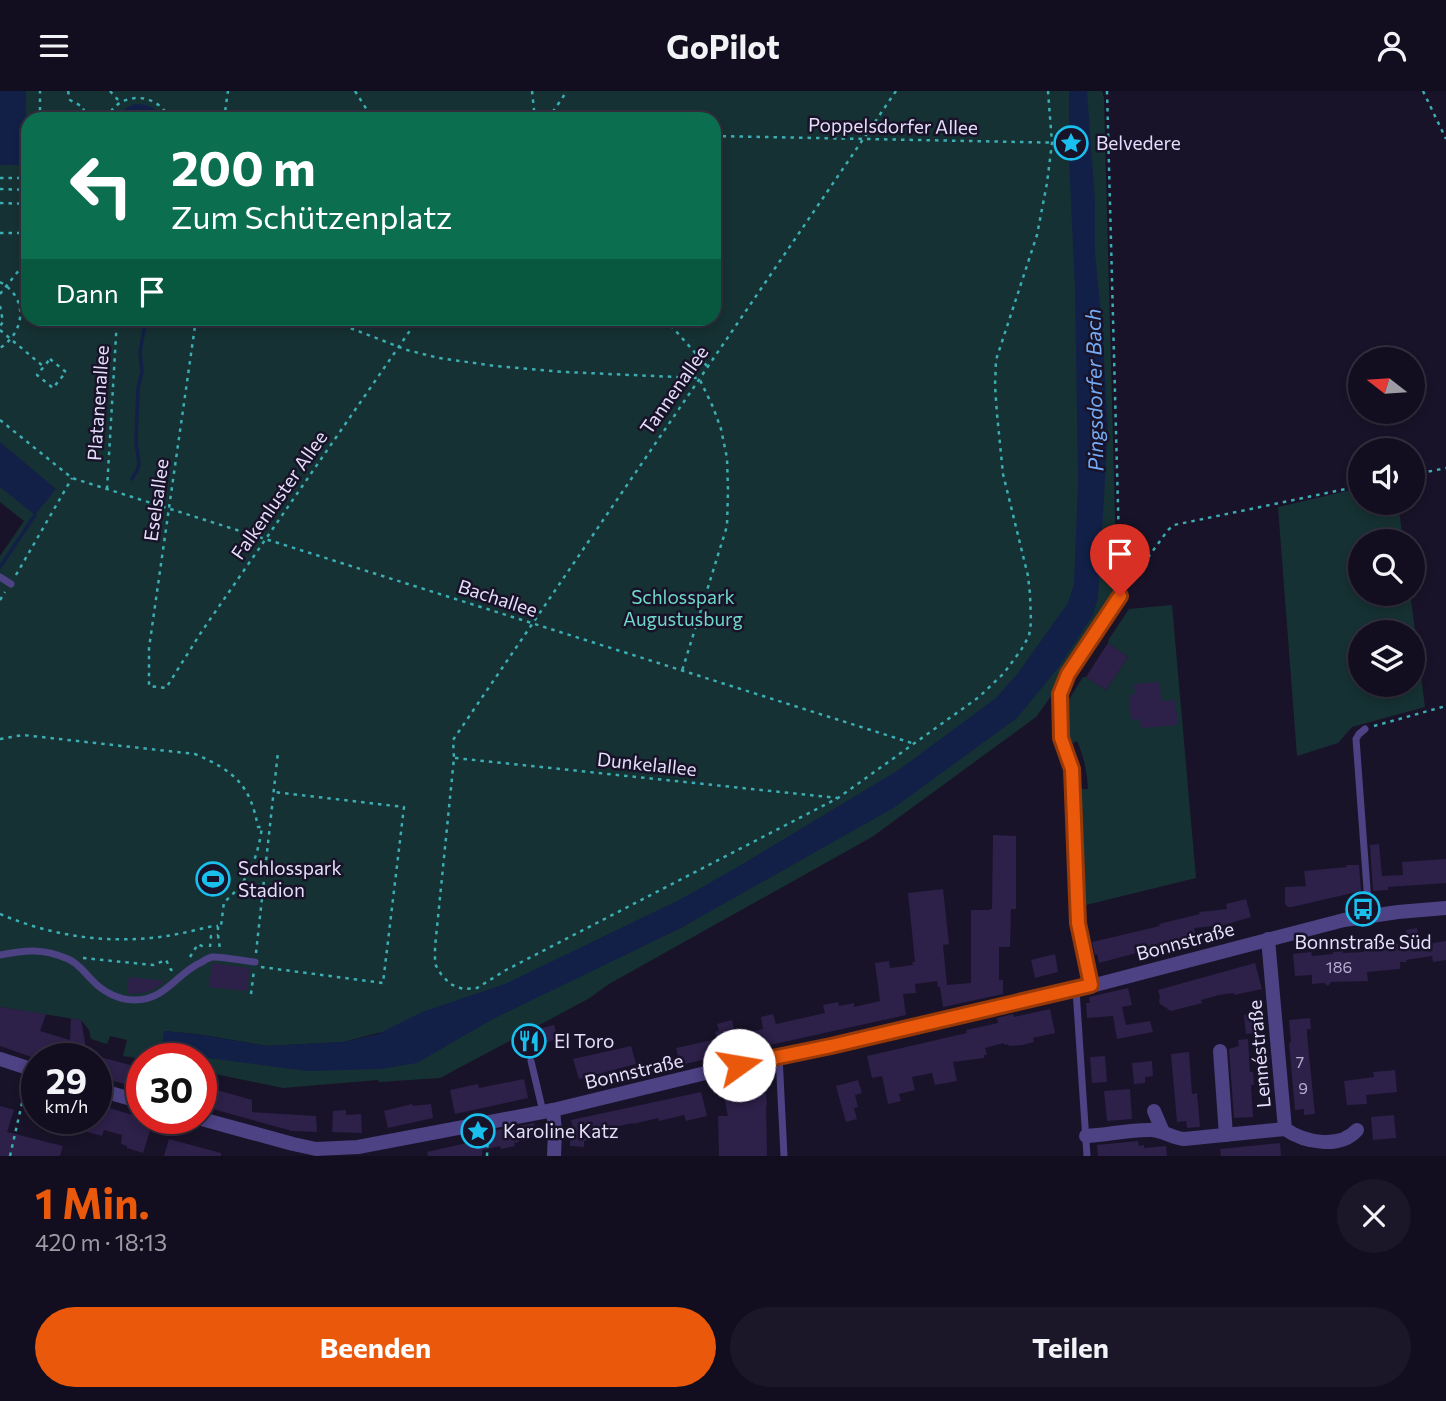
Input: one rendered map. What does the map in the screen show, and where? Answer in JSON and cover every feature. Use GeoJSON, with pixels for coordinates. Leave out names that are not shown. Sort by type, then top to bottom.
{"type":"FeatureCollection","features":[{"type":"Feature","properties":{"kind":"street"},"geometry":{"type":"LineString","coordinates":[[1091,985],[1078,923],[1072,769],[1061,738],[1060,694],[1068,674],[1120,596]]}},
{"type":"Feature","properties":{"kind":"street","name":"Bonnstraße"},"geometry":{"type":"LineString","coordinates":[[217,1123],[315,1152],[358,1147],[548,1111],[1076,990],[1344,920],[1446,908]]}},
{"type":"Feature","properties":{"kind":"street","name":"Lennéstraße"},"geometry":{"type":"LineString","coordinates":[[1268,939],[1286,1129],[1307,1140],[1338,1142],[1350,1137],[1357,1130]]}},
{"type":"Feature","properties":{"kind":"street"},"geometry":{"type":"LineString","coordinates":[[1220,1051],[1226,1135]]}},
{"type":"Feature","properties":{"kind":"street"},"geometry":{"type":"LineString","coordinates":[[0,1059],[21,1066]]}},
{"type":"Feature","properties":{"kind":"street"},"geometry":{"type":"LineString","coordinates":[[548,1111],[555,1131],[554,1156]]}},
{"type":"Feature","properties":{"kind":"street"},"geometry":{"type":"LineString","coordinates":[[1154,1111],[1163,1132]]}},
{"type":"Feature","properties":{"kind":"street"},"geometry":{"type":"LineString","coordinates":[[1086,1136],[1151,1130],[1178,1139],[1286,1129]]}},
{"type":"Feature","properties":{"kind":"lane"},"geometry":{"type":"LineString","coordinates":[[0,577],[10,584]]}},
{"type":"Feature","properties":{"kind":"lane"},"geometry":{"type":"LineString","coordinates":[[1364,729],[1356,739],[1368,916]]}},
{"type":"Feature","properties":{"kind":"lane"},"geometry":{"type":"LineString","coordinates":[[0,955],[26,950],[46,952],[69,959],[110,994],[134,1000],[161,993],[192,966],[212,957],[254,962]]}},
{"type":"Feature","properties":{"kind":"lane"},"geometry":{"type":"LineString","coordinates":[[1076,990],[1087,1156]]}},
{"type":"Feature","properties":{"kind":"lane"},"geometry":{"type":"LineString","coordinates":[[779,1056],[784,1156]]}},
{"type":"Feature","properties":{"kind":"lane"},"geometry":{"type":"LineString","coordinates":[[531,1061],[548,1111]]}},
{"type":"Feature","properties":{"kind":"path"},"geometry":{"type":"LineString","coordinates":[[40,91],[40,112]]}},
{"type":"Feature","properties":{"kind":"path"},"geometry":{"type":"LineString","coordinates":[[68,91],[70,100],[83,107],[84,112]]}},
{"type":"Feature","properties":{"kind":"path"},"geometry":{"type":"LineString","coordinates":[[110,91],[118,101]]}},
{"type":"Feature","properties":{"kind":"path"},"geometry":{"type":"LineString","coordinates":[[224,112],[228,91]]}},
{"type":"Feature","properties":{"kind":"path"},"geometry":{"type":"LineString","coordinates":[[355,91],[368,112]]}},
{"type":"Feature","properties":{"kind":"path"},"geometry":{"type":"LineString","coordinates":[[532,91],[534,112]]}},
{"type":"Feature","properties":{"kind":"path"},"geometry":{"type":"LineString","coordinates":[[553,112],[567,91]]}},
{"type":"Feature","properties":{"kind":"path","name":"Tannenallee"},"geometry":{"type":"LineString","coordinates":[[838,799],[477,988],[463,989],[450,984],[435,964],[454,758],[453,740],[896,91]]}},
{"type":"Feature","properties":{"kind":"path"},"geometry":{"type":"LineString","coordinates":[[838,799],[979,697],[1004,673],[1029,636],[1031,609],[1028,576],[1003,474],[996,414],[996,359],[1037,235],[1052,143],[1048,91]]}},
{"type":"Feature","properties":{"kind":"path"},"geometry":{"type":"LineString","coordinates":[[1107,91],[1120,596]]}},
{"type":"Feature","properties":{"kind":"path"},"geometry":{"type":"LineString","coordinates":[[1423,91],[1446,139]]}},
{"type":"Feature","properties":{"kind":"path"},"geometry":{"type":"LineString","coordinates":[[109,112],[118,101],[134,95],[152,98],[165,112]]}},
{"type":"Feature","properties":{"kind":"path","name":"Poppelsdorfer Allee"},"geometry":{"type":"LineString","coordinates":[[721,136],[1071,143]]}},
{"type":"Feature","properties":{"kind":"path"},"geometry":{"type":"LineString","coordinates":[[0,178],[21,178]]}},
{"type":"Feature","properties":{"kind":"path"},"geometry":{"type":"LineString","coordinates":[[0,189],[21,190]]}},
{"type":"Feature","properties":{"kind":"path"},"geometry":{"type":"LineString","coordinates":[[0,204],[21,204]]}},
{"type":"Feature","properties":{"kind":"path"},"geometry":{"type":"LineString","coordinates":[[0,233],[21,233]]}},
{"type":"Feature","properties":{"kind":"path"},"geometry":{"type":"LineString","coordinates":[[0,294],[21,268]]}},
{"type":"Feature","properties":{"kind":"path"},"geometry":{"type":"LineString","coordinates":[[0,282],[14,293],[21,313],[20,324],[11,340],[0,348]]}},
{"type":"Feature","properties":{"kind":"path"},"geometry":{"type":"LineString","coordinates":[[0,306],[4,322],[0,328],[44,366]]}},
{"type":"Feature","properties":{"kind":"path","name":"Platanenallee"},"geometry":{"type":"LineString","coordinates":[[107,489],[117,326]]}},
{"type":"Feature","properties":{"kind":"path","name":"Eselsallee"},"geometry":{"type":"LineString","coordinates":[[166,688],[149,686],[149,648],[195,326]]}},
{"type":"Feature","properties":{"kind":"path"},"geometry":{"type":"LineString","coordinates":[[345,326],[400,347],[439,358],[565,372],[699,378],[713,407],[727,458],[727,526],[682,671]]}},
{"type":"Feature","properties":{"kind":"path","name":"Falkenluster Allee"},"geometry":{"type":"LineString","coordinates":[[166,688],[202,631],[414,326]]}},
{"type":"Feature","properties":{"kind":"path"},"geometry":{"type":"LineString","coordinates":[[671,326],[707,366]]}},
{"type":"Feature","properties":{"kind":"path"},"geometry":{"type":"LineString","coordinates":[[50,359],[66,372],[53,388],[37,375],[44,366],[50,359]]}},
{"type":"Feature","properties":{"kind":"path"},"geometry":{"type":"LineString","coordinates":[[0,420],[72,478],[0,600]]}},
{"type":"Feature","properties":{"kind":"path"},"geometry":{"type":"LineString","coordinates":[[1425,472],[1446,468]]}},
{"type":"Feature","properties":{"kind":"path","name":"Bachallee"},"geometry":{"type":"LineString","coordinates":[[72,478],[916,744]]}},
{"type":"Feature","properties":{"kind":"path"},"geometry":{"type":"LineString","coordinates":[[1120,596],[1174,525],[1348,489]]}},
{"type":"Feature","properties":{"kind":"path"},"geometry":{"type":"LineString","coordinates":[[1364,729],[1446,706]]}},
{"type":"Feature","properties":{"kind":"path"},"geometry":{"type":"LineString","coordinates":[[0,739],[23,735],[195,754],[212,760],[231,773],[246,791],[254,808],[258,827],[262,827],[261,839],[259,838],[253,865],[239,888],[224,902],[218,935],[211,936],[210,950],[198,944],[186,961]]}},
{"type":"Feature","properties":{"kind":"path"},"geometry":{"type":"LineString","coordinates":[[254,962],[278,752]]}},
{"type":"Feature","properties":{"kind":"path","name":"Dunkelallee"},"geometry":{"type":"LineString","coordinates":[[454,758],[838,799]]}},
{"type":"Feature","properties":{"kind":"path"},"geometry":{"type":"LineString","coordinates":[[251,994],[254,967],[383,983],[404,807],[274,792]]}},
{"type":"Feature","properties":{"kind":"path"},"geometry":{"type":"LineString","coordinates":[[0,915],[45,930],[102,939],[148,939],[218,926]]}},
{"type":"Feature","properties":{"kind":"path"},"geometry":{"type":"LineString","coordinates":[[69,959],[90,958],[153,965],[166,960],[171,971],[179,966]]}},
{"type":"Feature","properties":{"kind":"path"},"geometry":{"type":"LineString","coordinates":[[10,1156],[21,1115]]}},
{"type":"Feature","properties":{"kind":"path"},"geometry":{"type":"LineString","coordinates":[[487,1156],[488,1122]]}},
{"type":"Feature","properties":{"kind":"green space","name":"Schlosspark Augustusburg"},"geometry":{"type":"Polygon","coordinates":[[[0,91],[1102,91],[1117,593],[1080,656],[1036,717],[872,837],[609,984],[588,999],[440,1078],[283,1088],[217,1074],[217,1058],[379,1069],[382,1032],[343,1042],[268,1046],[164,1031],[163,1043],[126,1043],[127,1040],[110,1036],[107,1043],[104,1043],[91,1039],[89,1030],[81,1020],[0,1007],[0,556],[24,521],[0,502],[0,91]]]}},
{"type":"Feature","properties":{"kind":"green space"},"geometry":{"type":"Polygon","coordinates":[[[1348,491],[1348,515],[1400,515],[1401,529],[1348,529],[1348,606],[1412,606],[1414,620],[1348,620],[1348,697],[1424,697],[1425,707],[1352,727],[1338,743],[1297,756],[1278,507],[1348,491]]]}},
{"type":"Feature","properties":{"kind":"green space"},"geometry":{"type":"Polygon","coordinates":[[[1172,605],[1196,878],[1082,906],[1079,789],[1088,789],[1088,782],[1077,741],[1068,745],[1066,704],[1083,677],[1106,690],[1128,657],[1108,643],[1129,609],[1172,605]]]}},
{"type":"Feature","properties":{"kind":"water"},"geometry":{"type":"Polygon","coordinates":[[[0,91],[26,91],[26,112],[21,112],[21,165],[0,165],[0,91]]]}},
{"type":"Feature","properties":{"kind":"water","name":"Pingsdorfer Bach"},"geometry":{"type":"Polygon","coordinates":[[[1069,91],[1087,91],[1108,430],[1098,598],[1093,615],[1058,668],[1017,718],[895,807],[681,928],[493,1019],[417,1063],[381,1069],[307,1071],[217,1059],[217,1043],[163,1043],[164,1031],[268,1046],[343,1042],[378,1034],[422,1012],[505,984],[681,899],[741,865],[900,769],[996,698],[1018,673],[1068,603],[1074,584],[1078,480],[1075,289],[1069,158],[1078,153],[1082,142],[1077,133],[1069,129],[1069,91]]]}},
{"type":"Feature","properties":{"kind":"water"},"geometry":{"type":"Polygon","coordinates":[[[135,104],[151,107],[157,112],[122,112],[135,104]]]}},
{"type":"Feature","properties":{"kind":"water"},"geometry":{"type":"Polygon","coordinates":[[[0,442],[56,489],[35,515],[0,487],[0,442]]]}},
{"type":"Feature","properties":{"kind":"building"},"geometry":{"type":"Polygon","coordinates":[[[1108,643],[1128,657],[1106,690],[1086,677],[1108,643]]]}},
{"type":"Feature","properties":{"kind":"building"},"geometry":{"type":"Polygon","coordinates":[[[1160,682],[1161,701],[1175,700],[1178,725],[1141,728],[1140,719],[1131,720],[1129,695],[1135,694],[1134,684],[1160,682]]]}},
{"type":"Feature","properties":{"kind":"building"},"geometry":{"type":"Polygon","coordinates":[[[993,835],[1016,836],[1016,909],[1011,909],[1010,947],[999,947],[999,980],[1003,980],[1003,994],[943,1007],[937,981],[915,984],[916,993],[903,994],[906,1015],[680,1065],[676,1048],[717,1039],[717,1024],[732,1020],[735,1033],[739,1034],[763,1029],[761,1017],[773,1014],[776,1024],[825,1013],[823,1005],[854,1003],[854,1007],[880,1001],[875,963],[889,961],[890,968],[913,965],[912,962],[915,962],[908,893],[943,889],[949,944],[943,945],[947,985],[971,983],[971,910],[992,909],[993,835]]]}},
{"type":"Feature","properties":{"kind":"building"},"geometry":{"type":"Polygon","coordinates":[[[1379,844],[1382,876],[1403,875],[1402,862],[1446,859],[1446,883],[1388,887],[1388,890],[1373,891],[1370,845],[1379,844]]]}},
{"type":"Feature","properties":{"kind":"building"},"geometry":{"type":"Polygon","coordinates":[[[1346,865],[1359,865],[1361,891],[1292,907],[1285,904],[1285,887],[1306,886],[1304,871],[1347,867],[1346,865]]]}},
{"type":"Feature","properties":{"kind":"building"},"geometry":{"type":"Polygon","coordinates":[[[1246,899],[1251,917],[1224,925],[1194,928],[1196,937],[1099,963],[1097,954],[1095,955],[1092,942],[1160,926],[1159,924],[1200,914],[1199,912],[1227,909],[1226,904],[1246,899]]]}},
{"type":"Feature","properties":{"kind":"building"},"geometry":{"type":"Polygon","coordinates":[[[1417,928],[1421,945],[1446,941],[1446,960],[1433,962],[1432,956],[1406,960],[1407,962],[1400,962],[1400,969],[1367,972],[1368,981],[1331,982],[1328,986],[1324,983],[1312,984],[1312,975],[1295,976],[1293,954],[1311,952],[1312,956],[1343,951],[1364,952],[1364,947],[1408,943],[1406,930],[1417,928]]]}},
{"type":"Feature","properties":{"kind":"building"},"geometry":{"type":"Polygon","coordinates":[[[1055,954],[1058,972],[1035,978],[1031,960],[1055,954]]]}},
{"type":"Feature","properties":{"kind":"building"},"geometry":{"type":"Polygon","coordinates":[[[212,963],[250,968],[247,991],[209,987],[212,963]]]}},
{"type":"Feature","properties":{"kind":"building"},"geometry":{"type":"Polygon","coordinates":[[[1255,963],[1262,989],[1219,995],[1201,1000],[1202,1003],[1171,1011],[1160,1004],[1158,990],[1255,963]]]}},
{"type":"Feature","properties":{"kind":"building"},"geometry":{"type":"Polygon","coordinates":[[[129,977],[166,981],[144,993],[129,994],[129,977]]]}},
{"type":"Feature","properties":{"kind":"building"},"geometry":{"type":"Polygon","coordinates":[[[1128,988],[1132,1005],[1122,1007],[1126,1025],[1150,1021],[1153,1032],[1117,1039],[1113,1016],[1087,1018],[1086,1003],[1090,1003],[1089,997],[1128,988]]]}},
{"type":"Feature","properties":{"kind":"building"},"geometry":{"type":"Polygon","coordinates":[[[0,1007],[46,1014],[40,1031],[70,1040],[71,1018],[81,1020],[85,1043],[21,1043],[21,1053],[0,1046],[0,1007]]]}},
{"type":"Feature","properties":{"kind":"building"},"geometry":{"type":"Polygon","coordinates":[[[1050,1009],[1055,1033],[1033,1038],[1034,1042],[1023,1045],[1009,1046],[1004,1043],[985,1048],[987,1055],[984,1055],[984,1058],[953,1062],[957,1081],[935,1085],[932,1073],[912,1077],[915,1090],[899,1094],[901,1101],[888,1104],[882,1076],[872,1078],[867,1056],[967,1033],[966,1030],[998,1023],[997,1018],[1050,1009]]]}},
{"type":"Feature","properties":{"kind":"building"},"geometry":{"type":"Polygon","coordinates":[[[1261,1013],[1263,1032],[1246,1034],[1244,1015],[1261,1013]]]}},
{"type":"Feature","properties":{"kind":"building"},"geometry":{"type":"Polygon","coordinates":[[[1310,1018],[1311,1029],[1307,1029],[1307,1035],[1315,1114],[1304,1115],[1304,1109],[1295,1110],[1289,1020],[1310,1018]]]}},
{"type":"Feature","properties":{"kind":"building"},"geometry":{"type":"Polygon","coordinates":[[[554,1025],[558,1039],[539,1042],[522,1049],[515,1037],[533,1026],[534,1030],[554,1025]]]}},
{"type":"Feature","properties":{"kind":"building"},"geometry":{"type":"Polygon","coordinates":[[[1248,1039],[1250,1072],[1253,1072],[1254,1085],[1251,1085],[1253,1117],[1234,1118],[1229,1049],[1239,1046],[1238,1040],[1248,1039]]]}},
{"type":"Feature","properties":{"kind":"building"},"geometry":{"type":"Polygon","coordinates":[[[631,1046],[636,1064],[579,1079],[573,1059],[631,1046]]]}},
{"type":"Feature","properties":{"kind":"building"},"geometry":{"type":"Polygon","coordinates":[[[1189,1052],[1192,1094],[1197,1093],[1200,1127],[1187,1128],[1186,1121],[1177,1122],[1171,1054],[1189,1052]]]}},
{"type":"Feature","properties":{"kind":"building"},"geometry":{"type":"Polygon","coordinates":[[[1105,1056],[1107,1082],[1092,1083],[1090,1057],[1105,1056]]]}},
{"type":"Feature","properties":{"kind":"building"},"geometry":{"type":"Polygon","coordinates":[[[112,1060],[126,1064],[126,1084],[112,1081],[112,1060]]]}},
{"type":"Feature","properties":{"kind":"building"},"geometry":{"type":"Polygon","coordinates":[[[1152,1061],[1153,1076],[1145,1077],[1145,1083],[1134,1084],[1132,1063],[1152,1061]]]}},
{"type":"Feature","properties":{"kind":"building"},"geometry":{"type":"Polygon","coordinates":[[[1395,1070],[1397,1092],[1366,1095],[1367,1104],[1347,1105],[1344,1081],[1374,1077],[1373,1072],[1395,1070]]]}},
{"type":"Feature","properties":{"kind":"building"},"geometry":{"type":"Polygon","coordinates":[[[524,1079],[528,1098],[455,1114],[450,1090],[478,1084],[479,1088],[524,1079]]]}},
{"type":"Feature","properties":{"kind":"building"},"geometry":{"type":"Polygon","coordinates":[[[858,1080],[862,1093],[855,1095],[857,1119],[846,1122],[836,1086],[858,1080]]]}},
{"type":"Feature","properties":{"kind":"building"},"geometry":{"type":"Polygon","coordinates":[[[742,1083],[743,1089],[760,1085],[761,1088],[765,1087],[767,1156],[719,1156],[718,1116],[728,1116],[722,1087],[742,1083]]]}},
{"type":"Feature","properties":{"kind":"building"},"geometry":{"type":"Polygon","coordinates":[[[1130,1089],[1132,1119],[1107,1121],[1104,1091],[1130,1089]]]}},
{"type":"Feature","properties":{"kind":"building"},"geometry":{"type":"Polygon","coordinates":[[[217,1090],[252,1100],[252,1112],[316,1116],[317,1132],[292,1131],[217,1110],[217,1090]]]}},
{"type":"Feature","properties":{"kind":"building"},"geometry":{"type":"Polygon","coordinates":[[[701,1092],[707,1116],[686,1121],[684,1115],[659,1121],[658,1118],[591,1132],[592,1139],[584,1141],[584,1147],[570,1146],[570,1131],[574,1131],[571,1120],[701,1092]]]}},
{"type":"Feature","properties":{"kind":"building"},"geometry":{"type":"Polygon","coordinates":[[[412,1104],[431,1104],[433,1118],[388,1128],[384,1111],[412,1104]]]}},
{"type":"Feature","properties":{"kind":"building"},"geometry":{"type":"Polygon","coordinates":[[[0,1106],[14,1110],[7,1132],[63,1146],[60,1156],[0,1156],[0,1106]]]}},
{"type":"Feature","properties":{"kind":"building"},"geometry":{"type":"Polygon","coordinates":[[[112,1109],[126,1113],[126,1134],[149,1134],[143,1153],[121,1144],[122,1135],[112,1132],[112,1109]]]}},
{"type":"Feature","properties":{"kind":"building"},"geometry":{"type":"Polygon","coordinates":[[[346,1110],[346,1115],[361,1114],[362,1133],[332,1132],[333,1111],[346,1110]]]}},
{"type":"Feature","properties":{"kind":"building"},"geometry":{"type":"Polygon","coordinates":[[[1394,1115],[1396,1138],[1373,1140],[1371,1117],[1394,1115]]]}},
{"type":"Feature","properties":{"kind":"building"},"geometry":{"type":"Polygon","coordinates":[[[534,1123],[537,1136],[519,1140],[514,1143],[515,1146],[482,1150],[482,1156],[428,1156],[427,1152],[493,1137],[492,1131],[534,1123]]]}},
{"type":"Feature","properties":{"kind":"building"},"geometry":{"type":"Polygon","coordinates":[[[169,1139],[221,1153],[221,1156],[164,1156],[169,1139]]]}},
{"type":"Feature","properties":{"kind":"building"},"geometry":{"type":"Polygon","coordinates":[[[1138,1141],[1139,1146],[1144,1145],[1144,1148],[1166,1146],[1167,1156],[1098,1156],[1097,1145],[1138,1141]]]}},
{"type":"Feature","properties":{"kind":"building"},"geometry":{"type":"Polygon","coordinates":[[[1280,1143],[1281,1156],[1221,1156],[1220,1149],[1280,1143]]]}},
{"type":"Feature","properties":{"kind":"waterway"},"geometry":{"type":"LineString","coordinates":[[132,479],[139,464],[136,442],[138,388],[142,372],[140,352],[145,326]]}},
{"type":"Feature","properties":{"kind":"waterway"},"geometry":{"type":"LineString","coordinates":[[0,567],[35,515]]}},
{"type":"Feature","properties":{"kind":"place","name":"Belvedere"},"geometry":{"type":"Point","coordinates":[1071,143]}},
{"type":"Feature","properties":{"kind":"place","name":"Schlosspark Stadion"},"geometry":{"type":"Point","coordinates":[213,879]}},
{"type":"Feature","properties":{"kind":"place","name":"Bonnstraße Süd"},"geometry":{"type":"Point","coordinates":[1363,909]}},
{"type":"Feature","properties":{"kind":"place","name":"El Toro"},"geometry":{"type":"Point","coordinates":[529,1041]}},
{"type":"Feature","properties":{"kind":"place","name":"Karoline Katz"},"geometry":{"type":"Point","coordinates":[478,1131]}},
{"type":"Feature","properties":{"kind":"route"},"geometry":{"type":"LineString","coordinates":[[739,1065],[1091,985],[1078,923],[1072,769],[1061,738],[1060,694],[1068,674],[1120,596]]}}]}
